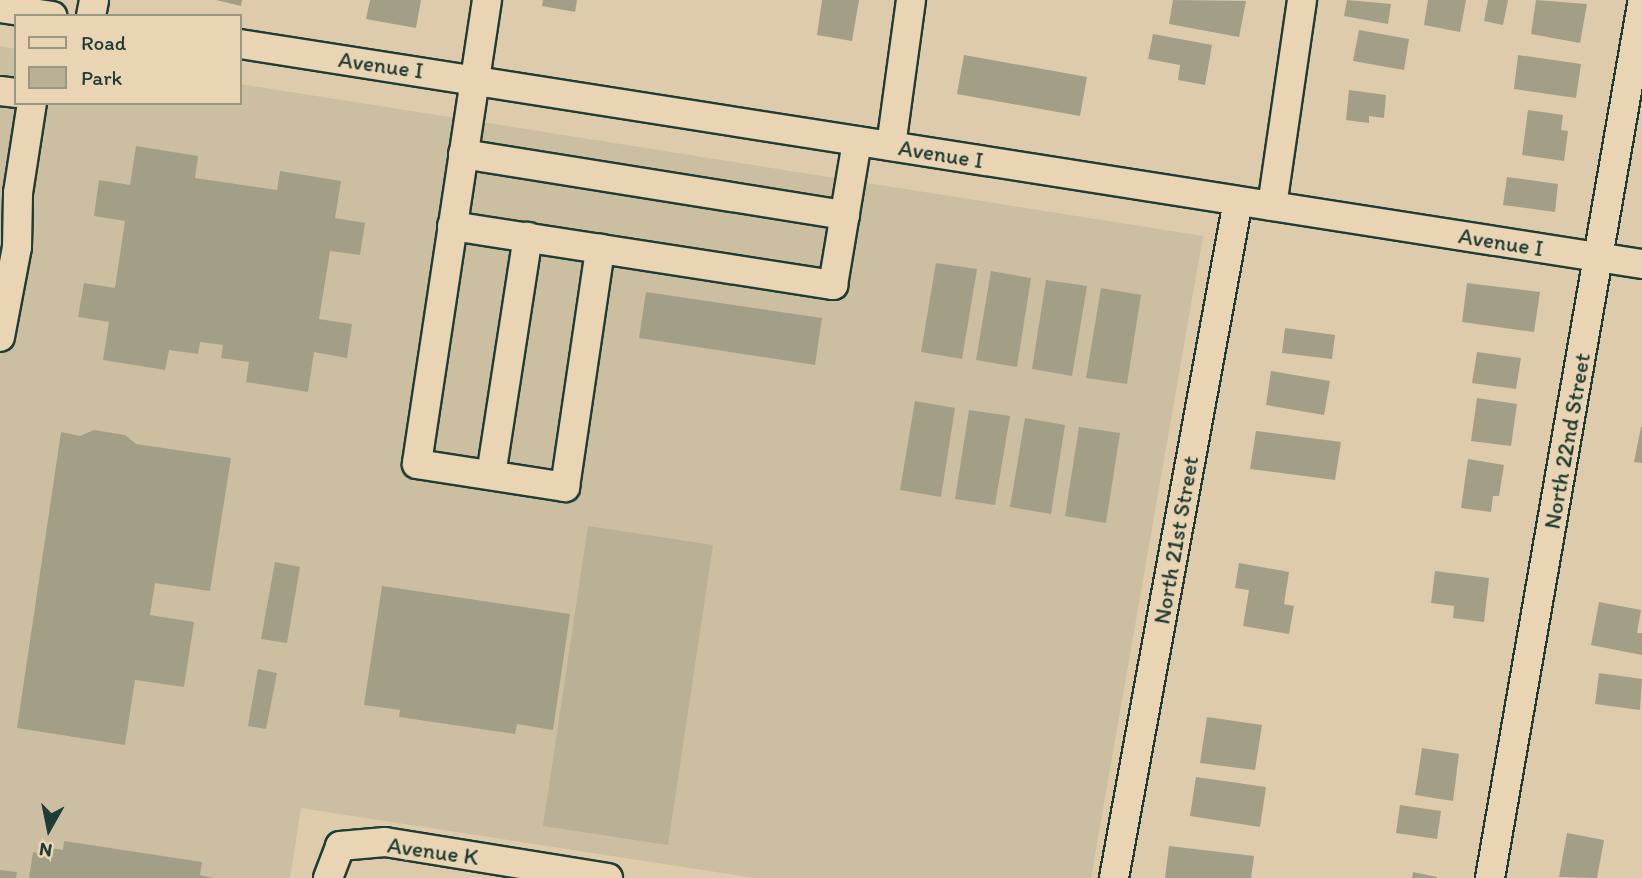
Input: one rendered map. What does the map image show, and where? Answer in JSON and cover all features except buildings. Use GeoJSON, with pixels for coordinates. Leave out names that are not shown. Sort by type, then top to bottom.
{"type":"FeatureCollection","features":[{"type":"Feature","properties":{"kind":"street"},"geometry":{"type":"LineString","coordinates":[[487,0],[417,464],[565,487],[600,249]]}},
{"type":"Feature","properties":{"kind":"street"},"geometry":{"type":"LineString","coordinates":[[891,146],[911,0]]}},
{"type":"Feature","properties":{"kind":"street"},"geometry":{"type":"LineString","coordinates":[[1272,206],[1303,0]]}},
{"type":"Feature","properties":{"kind":"street","name":"North 22nd Street"},"geometry":{"type":"LineString","coordinates":[[1490,878],[1642,4]]}},
{"type":"Feature","properties":{"kind":"street"},"geometry":{"type":"LineString","coordinates":[[0,8],[40,14]]}},
{"type":"Feature","properties":{"kind":"street","name":"Avenue I"},"geometry":{"type":"LineString","coordinates":[[242,44],[474,78],[1642,264]]}},
{"type":"Feature","properties":{"kind":"street"},"geometry":{"type":"LineString","coordinates":[[0,337],[17,247],[18,193],[32,105]]}},
{"type":"Feature","properties":{"kind":"street"},"geometry":{"type":"LineString","coordinates":[[452,226],[833,285],[857,141]]}},
{"type":"Feature","properties":{"kind":"street"},"geometry":{"type":"LineString","coordinates":[[463,154],[845,215]]}},
{"type":"Feature","properties":{"kind":"street","name":"North 21st Street"},"geometry":{"type":"LineString","coordinates":[[1115,878],[1238,201]]}},
{"type":"Feature","properties":{"kind":"street"},"geometry":{"type":"LineString","coordinates":[[491,475],[528,237]]}},
{"type":"Feature","properties":{"kind":"street","name":"Avenue K"},"geometry":{"type":"LineString","coordinates":[[328,878],[340,846],[386,842],[608,878]]}},
{"type":"Feature","properties":{"kind":"shaded area"},"geometry":{"type":"Polygon","coordinates":[[[0,46],[14,49],[14,105],[242,105],[242,84],[1203,236],[1091,878],[755,878],[301,808],[290,878],[0,878],[0,46]]]}},
{"type":"Feature","properties":{"kind":"green space"},"geometry":{"type":"Polygon","coordinates":[[[588,526],[713,545],[668,845],[543,826],[588,526]]]}}]}
